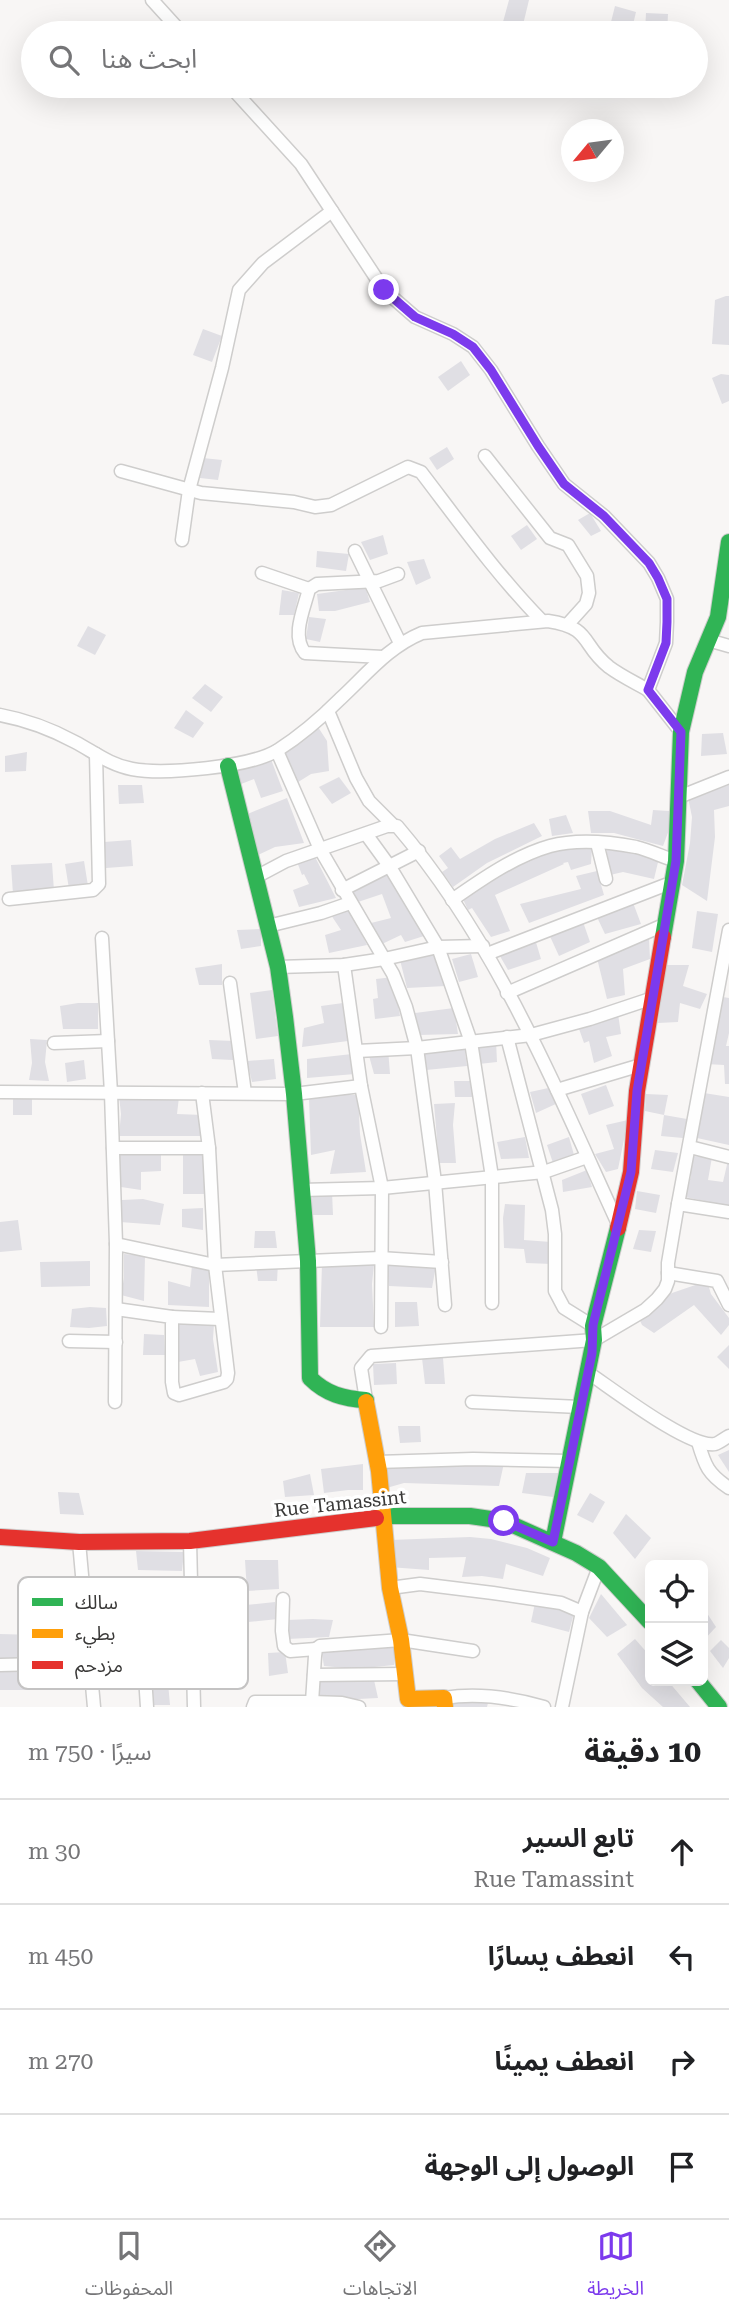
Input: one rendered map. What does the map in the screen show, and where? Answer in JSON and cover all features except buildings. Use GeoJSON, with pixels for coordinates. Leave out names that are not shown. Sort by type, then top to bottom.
{"type":"FeatureCollection","features":[{"type":"Feature","properties":{"kind":"street"},"geometry":{"type":"LineString","coordinates":[[152,0],[171,21]]}},
{"type":"Feature","properties":{"kind":"street"},"geometry":{"type":"LineString","coordinates":[[241,98],[301,164],[384,290],[415,317],[453,334],[473,347],[491,370],[564,484],[604,516],[649,563],[667,599],[667,622],[666,643],[648,690]]}},
{"type":"Feature","properties":{"kind":"street"},"geometry":{"type":"LineString","coordinates":[[182,540],[189,489],[222,368],[239,289],[263,263],[332,211]]}},
{"type":"Feature","properties":{"kind":"street"},"geometry":{"type":"LineString","coordinates":[[485,456],[550,538],[568,545],[587,576],[589,593],[586,604],[568,624]]}},
{"type":"Feature","properties":{"kind":"street"},"geometry":{"type":"LineString","coordinates":[[121,471],[201,493],[294,502],[315,507],[331,505],[399,471],[408,467],[414,468],[421,472],[518,597],[542,621]]}},
{"type":"Feature","properties":{"kind":"street"},"geometry":{"type":"LineString","coordinates":[[553,1542],[594,1333],[631,1172],[637,1091],[676,861],[681,732],[695,672],[718,617],[729,542]]}},
{"type":"Feature","properties":{"kind":"street"},"geometry":{"type":"LineString","coordinates":[[355,551],[400,643]]}},
{"type":"Feature","properties":{"kind":"street"},"geometry":{"type":"LineString","coordinates":[[262,573],[309,589]]}},
{"type":"Feature","properties":{"kind":"street"},"geometry":{"type":"LineString","coordinates":[[383,657],[305,653],[298,645],[298,634],[309,589],[317,584],[371,582],[398,574]]}},
{"type":"Feature","properties":{"kind":"street"},"geometry":{"type":"LineString","coordinates":[[0,715],[37,724],[112,764],[158,772],[228,766],[277,751],[328,710],[400,643],[422,633],[542,621],[568,624],[578,630],[609,667],[648,690],[681,732]]}},
{"type":"Feature","properties":{"kind":"street"},"geometry":{"type":"LineString","coordinates":[[709,640],[729,646]]}},
{"type":"Feature","properties":{"kind":"street"},"geometry":{"type":"LineString","coordinates":[[328,710],[356,778],[369,801],[397,826],[419,851],[485,950],[531,1035],[620,1226]]}},
{"type":"Feature","properties":{"kind":"street"},"geometry":{"type":"LineString","coordinates":[[277,751],[320,849],[399,987],[417,1048],[435,1181],[445,1305]]}},
{"type":"Feature","properties":{"kind":"street"},"geometry":{"type":"LineString","coordinates":[[9,899],[93,890],[99,884],[96,754]]}},
{"type":"Feature","properties":{"kind":"street"},"geometry":{"type":"LineString","coordinates":[[228,766],[278,967],[294,1094],[309,1261],[310,1378],[316,1385],[345,1400],[366,1400]]}},
{"type":"Feature","properties":{"kind":"street"},"geometry":{"type":"LineString","coordinates":[[679,797],[729,777]]}},
{"type":"Feature","properties":{"kind":"street"},"geometry":{"type":"LineString","coordinates":[[256,877],[286,861],[392,824]]}},
{"type":"Feature","properties":{"kind":"street"},"geometry":{"type":"LineString","coordinates":[[366,834],[390,867],[438,947],[471,1042],[492,1177],[492,1303]]}},
{"type":"Feature","properties":{"kind":"street"},"geometry":{"type":"LineString","coordinates":[[452,900],[486,877],[551,846],[597,843],[637,847],[676,861]]}},
{"type":"Feature","properties":{"kind":"street"},"geometry":{"type":"LineString","coordinates":[[597,843],[606,879]]}},
{"type":"Feature","properties":{"kind":"street"},"geometry":{"type":"LineString","coordinates":[[342,890],[419,851]]}},
{"type":"Feature","properties":{"kind":"street"},"geometry":{"type":"LineString","coordinates":[[278,967],[344,965],[384,960],[438,947],[485,950],[673,882]]}},
{"type":"Feature","properties":{"kind":"street"},"geometry":{"type":"LineString","coordinates":[[268,926],[350,903]]}},
{"type":"Feature","properties":{"kind":"street"},"geometry":{"type":"LineString","coordinates":[[507,993],[666,924]]}},
{"type":"Feature","properties":{"kind":"street"},"geometry":{"type":"LineString","coordinates":[[544,1707],[461,1696],[444,1703],[407,1703],[401,1640],[390,1588],[377,1462],[360,1368],[371,1356],[594,1333],[645,1310],[657,1299],[665,1289],[678,1204],[729,930]]}},
{"type":"Feature","properties":{"kind":"street"},"geometry":{"type":"LineString","coordinates":[[102,938],[116,1244],[115,1402]]}},
{"type":"Feature","properties":{"kind":"street"},"geometry":{"type":"LineString","coordinates":[[344,965],[361,1086],[382,1188],[381,1327]]}},
{"type":"Feature","properties":{"kind":"street"},"geometry":{"type":"LineString","coordinates":[[230,983],[245,1093]]}},
{"type":"Feature","properties":{"kind":"street"},"geometry":{"type":"LineString","coordinates":[[357,1051],[417,1048],[531,1035],[653,998]]}},
{"type":"Feature","properties":{"kind":"street"},"geometry":{"type":"LineString","coordinates":[[507,1037],[552,1210],[555,1234],[555,1291],[564,1308],[594,1333]]}},
{"type":"Feature","properties":{"kind":"street"},"geometry":{"type":"LineString","coordinates":[[54,1043],[108,1041]]}},
{"type":"Feature","properties":{"kind":"street"},"geometry":{"type":"LineString","coordinates":[[556,1090],[641,1065]]}},
{"type":"Feature","properties":{"kind":"street"},"geometry":{"type":"LineString","coordinates":[[0,1092],[294,1094],[361,1086]]}},
{"type":"Feature","properties":{"kind":"street"},"geometry":{"type":"LineString","coordinates":[[172,1317],[174,1393],[179,1395],[224,1382],[227,1379],[215,1265],[209,1148],[202,1094]]}},
{"type":"Feature","properties":{"kind":"street"},"geometry":{"type":"LineString","coordinates":[[690,1147],[729,1157]]}},
{"type":"Feature","properties":{"kind":"street"},"geometry":{"type":"LineString","coordinates":[[113,1149],[209,1148]]}},
{"type":"Feature","properties":{"kind":"street"},"geometry":{"type":"LineString","coordinates":[[301,1190],[382,1188],[544,1172],[587,1157]]}},
{"type":"Feature","properties":{"kind":"street"},"geometry":{"type":"LineString","coordinates":[[678,1204],[729,1212]]}},
{"type":"Feature","properties":{"kind":"street"},"geometry":{"type":"LineString","coordinates":[[116,1244],[215,1265],[380,1258],[442,1262]]}},
{"type":"Feature","properties":{"kind":"street"},"geometry":{"type":"LineString","coordinates":[[668,1273],[723,1283],[729,1305]]}},
{"type":"Feature","properties":{"kind":"street"},"geometry":{"type":"LineString","coordinates":[[116,1309],[172,1317],[220,1319]]}},
{"type":"Feature","properties":{"kind":"street"},"geometry":{"type":"LineString","coordinates":[[69,1341],[116,1342]]}},
{"type":"Feature","properties":{"kind":"street"},"geometry":{"type":"LineString","coordinates":[[587,1372],[643,1411],[698,1442],[714,1444],[729,1436]]}},
{"type":"Feature","properties":{"kind":"street"},"geometry":{"type":"LineString","coordinates":[[472,1402],[580,1406]]}},
{"type":"Feature","properties":{"kind":"street"},"geometry":{"type":"LineString","coordinates":[[698,1442],[705,1466],[713,1477],[729,1488]]}},
{"type":"Feature","properties":{"kind":"street"},"geometry":{"type":"LineString","coordinates":[[377,1462],[569,1461]]}},
{"type":"Feature","properties":{"kind":"street","name":"Rue Tamassint"},"geometry":{"type":"LineString","coordinates":[[0,1536],[79,1542],[190,1541],[382,1518],[470,1516],[504,1521],[553,1542],[599,1567],[645,1617]]}},
{"type":"Feature","properties":{"kind":"street"},"geometry":{"type":"LineString","coordinates":[[190,1541],[191,1577]]}},
{"type":"Feature","properties":{"kind":"street"},"geometry":{"type":"LineString","coordinates":[[79,1542],[82,1577]]}},
{"type":"Feature","properties":{"kind":"street"},"geometry":{"type":"LineString","coordinates":[[562,1707],[582,1612],[599,1567]]}},
{"type":"Feature","properties":{"kind":"street"},"geometry":{"type":"LineString","coordinates":[[390,1588],[420,1584],[493,1593],[561,1603],[582,1612]]}},
{"type":"Feature","properties":{"kind":"street"},"geometry":{"type":"LineString","coordinates":[[283,1599],[284,1646],[290,1651],[401,1640],[473,1651]]}},
{"type":"Feature","properties":{"kind":"street"},"geometry":{"type":"LineString","coordinates":[[312,1702],[316,1649]]}},
{"type":"Feature","properties":{"kind":"street"},"geometry":{"type":"LineString","coordinates":[[0,1665],[18,1665]]}},
{"type":"Feature","properties":{"kind":"street"},"geometry":{"type":"LineString","coordinates":[[314,1675],[405,1674]]}},
{"type":"Feature","properties":{"kind":"street"},"geometry":{"type":"LineString","coordinates":[[702,1686],[719,1707]]}},
{"type":"Feature","properties":{"kind":"street"},"geometry":{"type":"LineString","coordinates":[[92,1689],[94,1707]]}},
{"type":"Feature","properties":{"kind":"street"},"geometry":{"type":"LineString","coordinates":[[146,1689],[147,1707]]}},
{"type":"Feature","properties":{"kind":"street"},"geometry":{"type":"LineString","coordinates":[[193,1689],[194,1707]]}},
{"type":"Feature","properties":{"kind":"street"},"geometry":{"type":"LineString","coordinates":[[253,1707],[255,1702],[342,1703],[359,1707]]}},
{"type":"Feature","properties":{"kind":"traffic: fast"},"geometry":{"type":"LineString","coordinates":[[663,937],[676,861],[681,732],[695,672],[718,617],[729,542]]}},
{"type":"Feature","properties":{"kind":"traffic: fast"},"geometry":{"type":"LineString","coordinates":[[228,766],[278,967],[285,1017],[308,1261],[310,1378],[329,1392],[366,1402]]}},
{"type":"Feature","properties":{"kind":"traffic: fast"},"geometry":{"type":"LineString","coordinates":[[553,1542],[594,1340],[593,1326],[618,1228]]}},
{"type":"Feature","properties":{"kind":"traffic: fast"},"geometry":{"type":"LineString","coordinates":[[376,1518],[470,1516],[504,1521],[576,1553],[599,1567],[645,1617]]}},
{"type":"Feature","properties":{"kind":"traffic: fast"},"geometry":{"type":"LineString","coordinates":[[702,1686],[719,1707]]}},
{"type":"Feature","properties":{"kind":"traffic: slow"},"geometry":{"type":"LineString","coordinates":[[366,1402],[379,1471],[390,1588],[401,1640],[408,1699],[444,1698],[445,1707]]}},
{"type":"Feature","properties":{"kind":"traffic: jam"},"geometry":{"type":"LineString","coordinates":[[618,1228],[631,1172],[637,1091],[663,937]]}},
{"type":"Feature","properties":{"kind":"traffic: jam"},"geometry":{"type":"LineString","coordinates":[[0,1537],[79,1542],[190,1541],[376,1518]]}},
{"type":"Feature","properties":{"kind":"route"},"geometry":{"type":"LineString","coordinates":[[384,290],[415,317],[453,334],[473,347],[491,370],[564,484],[604,516],[649,563],[667,599],[667,622],[666,643],[648,690],[681,732],[676,861],[637,1091],[631,1172],[620,1226],[593,1325],[592,1353],[553,1542],[504,1521]]}}]}
